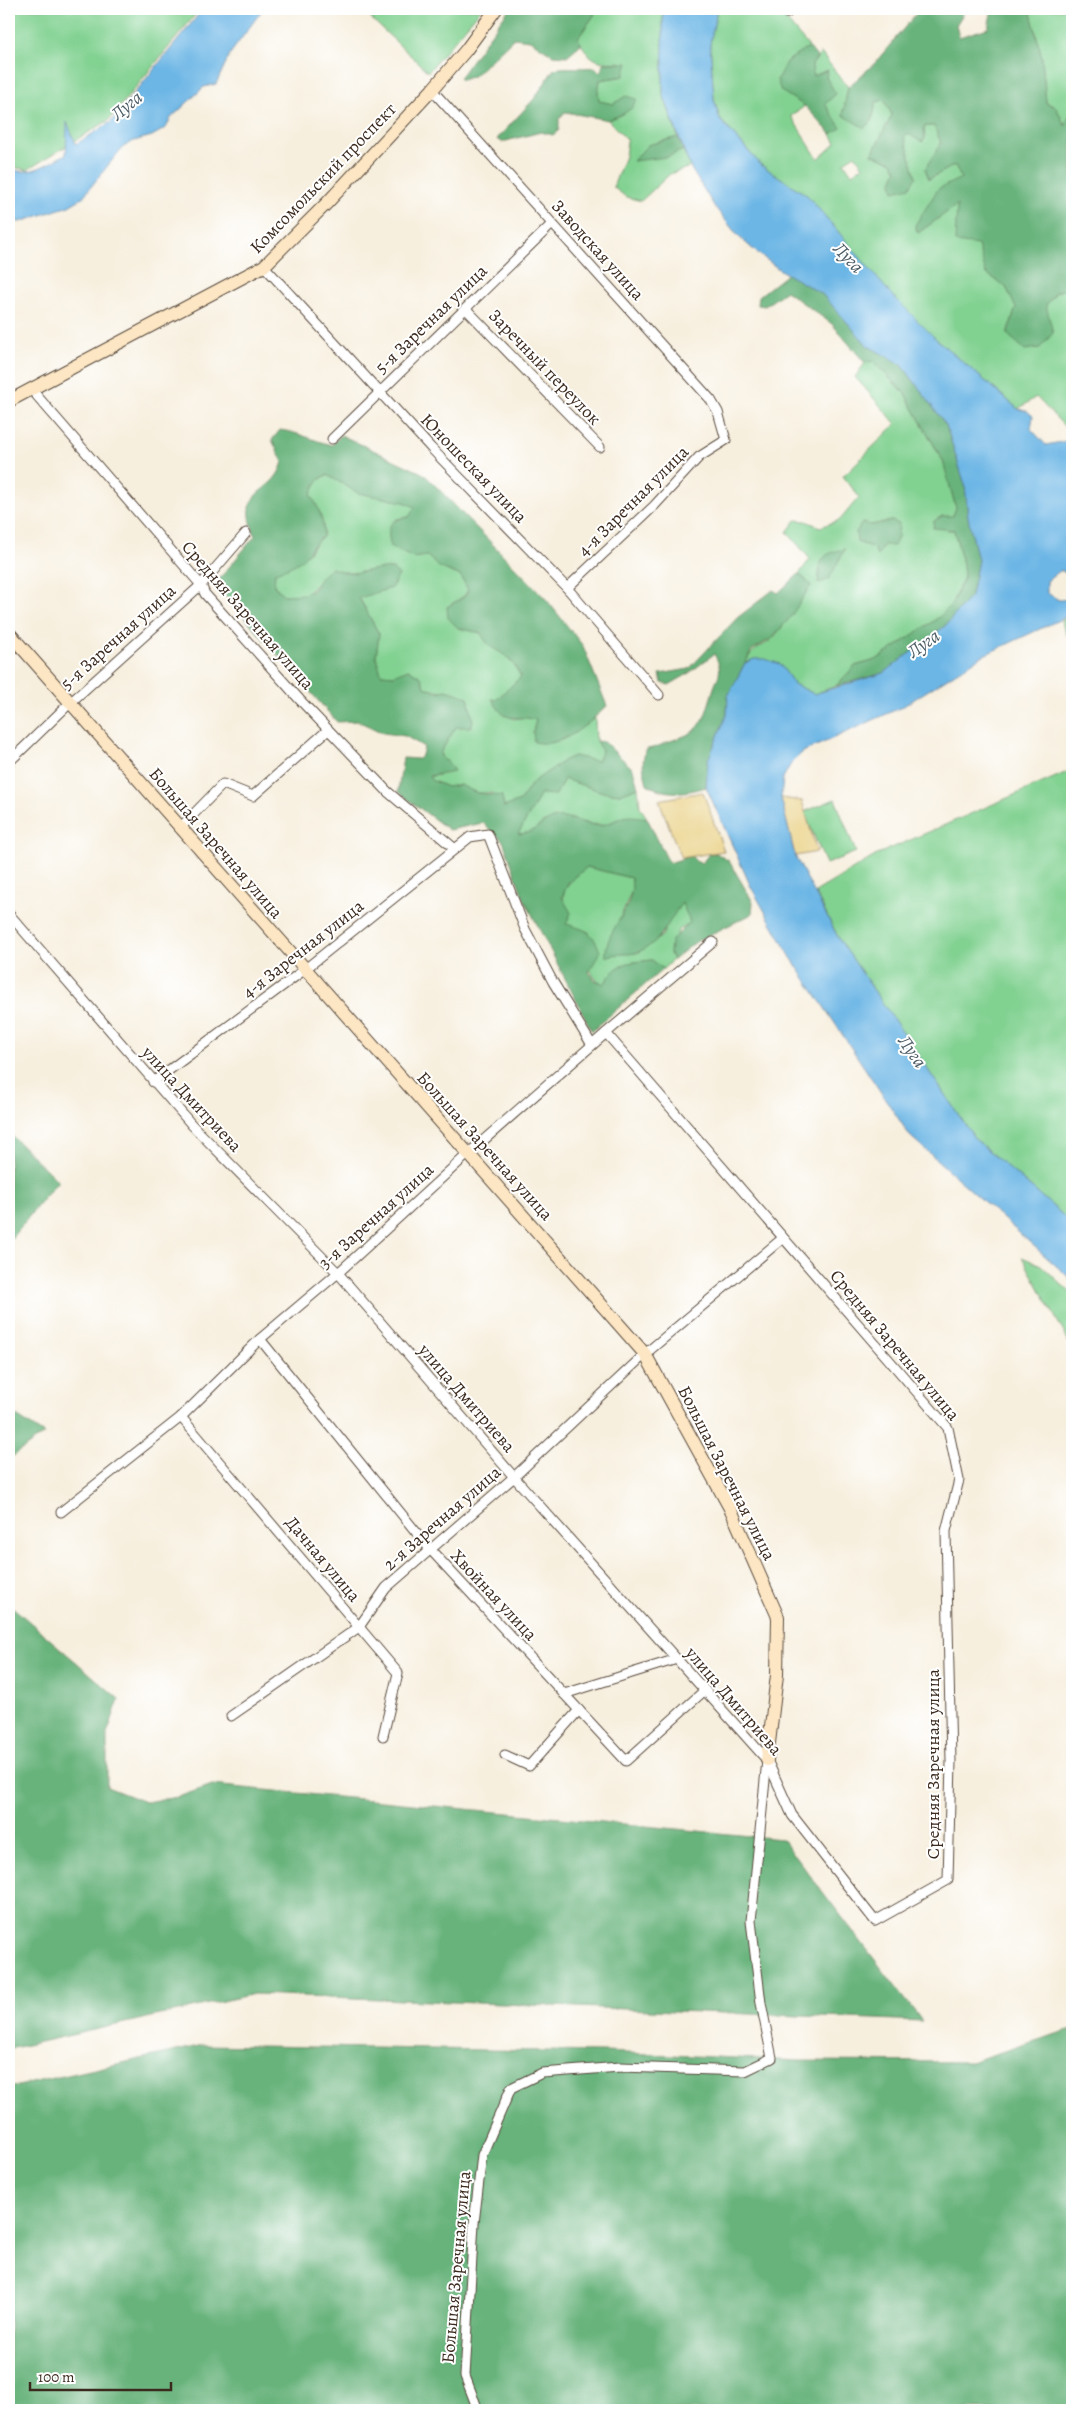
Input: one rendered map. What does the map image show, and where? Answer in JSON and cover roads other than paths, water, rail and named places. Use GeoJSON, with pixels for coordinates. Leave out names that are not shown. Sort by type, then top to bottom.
{"type":"FeatureCollection","features":[{"type":"Feature","properties":{"kind":"street","name":"Комсомольский проспект"},"geometry":{"type":"LineString","coordinates":[[9,400],[264,266],[327,203],[432,90],[466,50],[496,9]]}},
{"type":"Feature","properties":{"kind":"street","name":"Заводская улица"},"geometry":{"type":"LineString","coordinates":[[432,90],[711,400],[718,412],[726,440]]}},
{"type":"Feature","properties":{"kind":"street","name":"5-я Заречная улица"},"geometry":{"type":"LineString","coordinates":[[332,439],[552,224]]}},
{"type":"Feature","properties":{"kind":"street","name":"Юношеская улица"},"geometry":{"type":"LineString","coordinates":[[264,266],[379,392],[567,588],[659,695]]}},
{"type":"Feature","properties":{"kind":"street","name":"Заречный переулок"},"geometry":{"type":"LineString","coordinates":[[466,309],[600,447]]}},
{"type":"Feature","properties":{"kind":"street","name":"Средняя Заречная улица"},"geometry":{"type":"LineString","coordinates":[[31,389],[201,585],[204,594],[328,730],[388,792],[455,849]]}},
{"type":"Feature","properties":{"kind":"street","name":"4-я Заречная улица"},"geometry":{"type":"LineString","coordinates":[[567,588],[654,506],[699,457],[726,440]]}},
{"type":"Feature","properties":{"kind":"street","name":"5-я Заречная улица"},"geometry":{"type":"LineString","coordinates":[[9,762],[70,703],[201,585],[246,533]]}},
{"type":"Feature","properties":{"kind":"street","name":"Большая Заречная улица"},"geometry":{"type":"LineString","coordinates":[[9,633],[304,970],[469,1153],[645,1354],[731,1510],[778,1616],[777,1675],[751,1921],[761,2003],[772,2058],[745,2071],[620,2067],[542,2073],[511,2088],[482,2155],[474,2223],[464,2376],[478,2410]]}},
{"type":"Feature","properties":{"kind":"street"},"geometry":{"type":"LineString","coordinates":[[180,828],[223,784],[253,796],[328,730]]}},
{"type":"Feature","properties":{"kind":"street","name":"4-я Заречная улица"},"geometry":{"type":"LineString","coordinates":[[153,1082],[304,970],[470,837],[488,834],[525,928],[553,982],[592,1045]]}},
{"type":"Feature","properties":{"kind":"street","name":"улица Дмитриева"},"geometry":{"type":"LineString","coordinates":[[9,914],[192,1125],[338,1273],[514,1477],[767,1760],[792,1815],[875,1921]]}},
{"type":"Feature","properties":{"kind":"street","name":"3-я Заречная улица"},"geometry":{"type":"LineString","coordinates":[[61,1512],[181,1417],[260,1339],[338,1273],[469,1153],[592,1045],[713,942]]}},
{"type":"Feature","properties":{"kind":"street","name":"Средняя Заречная улица"},"geometry":{"type":"LineString","coordinates":[[606,1033],[948,1428],[959,1480],[946,1530],[951,1762],[948,1880],[875,1921]]}},
{"type":"Feature","properties":{"kind":"street","name":"2-я Заречная улица"},"geometry":{"type":"LineString","coordinates":[[231,1716],[360,1627],[386,1588],[429,1548],[514,1477],[645,1354],[783,1238]]}},
{"type":"Feature","properties":{"kind":"street","name":"Хвойная улица"},"geometry":{"type":"LineString","coordinates":[[260,1339],[429,1548],[626,1761],[704,1690]]}},
{"type":"Feature","properties":{"kind":"street","name":"Дачная улица"},"geometry":{"type":"LineString","coordinates":[[181,1417],[398,1673],[384,1736]]}},
{"type":"Feature","properties":{"kind":"street"},"geometry":{"type":"LineString","coordinates":[[564,1694],[677,1660]]}},
{"type":"Feature","properties":{"kind":"street"},"geometry":{"type":"LineString","coordinates":[[504,1755],[529,1766],[579,1710]]}},
{"type":"Feature","properties":{"kind":"water","name":"Луга"},"geometry":{"type":"Polygon","coordinates":[[[203,9],[263,9],[230,54],[216,84],[204,87],[171,118],[166,128],[122,148],[82,198],[69,206],[20,222],[9,221],[9,168],[16,171],[31,170],[66,154],[67,122],[76,144],[111,122],[203,9]]]}},
{"type":"Feature","properties":{"kind":"water","name":"Луга"},"geometry":{"type":"Polygon","coordinates":[[[663,9],[717,9],[710,44],[714,99],[720,120],[761,165],[808,196],[889,292],[936,339],[1018,409],[1027,411],[1033,416],[1031,429],[1046,445],[1072,440],[1072,578],[1061,570],[1047,581],[1047,593],[1059,600],[1072,599],[1072,614],[982,656],[902,707],[803,752],[792,762],[783,778],[781,798],[795,856],[839,939],[975,1139],[1072,1223],[1072,1280],[910,1136],[790,956],[751,887],[706,787],[708,760],[727,714],[728,696],[745,663],[754,659],[765,659],[780,664],[794,684],[814,694],[884,673],[945,626],[971,596],[978,560],[968,517],[965,485],[946,425],[902,365],[868,346],[822,294],[780,270],[738,236],[714,206],[690,167],[663,94],[663,9]]]}}]}
